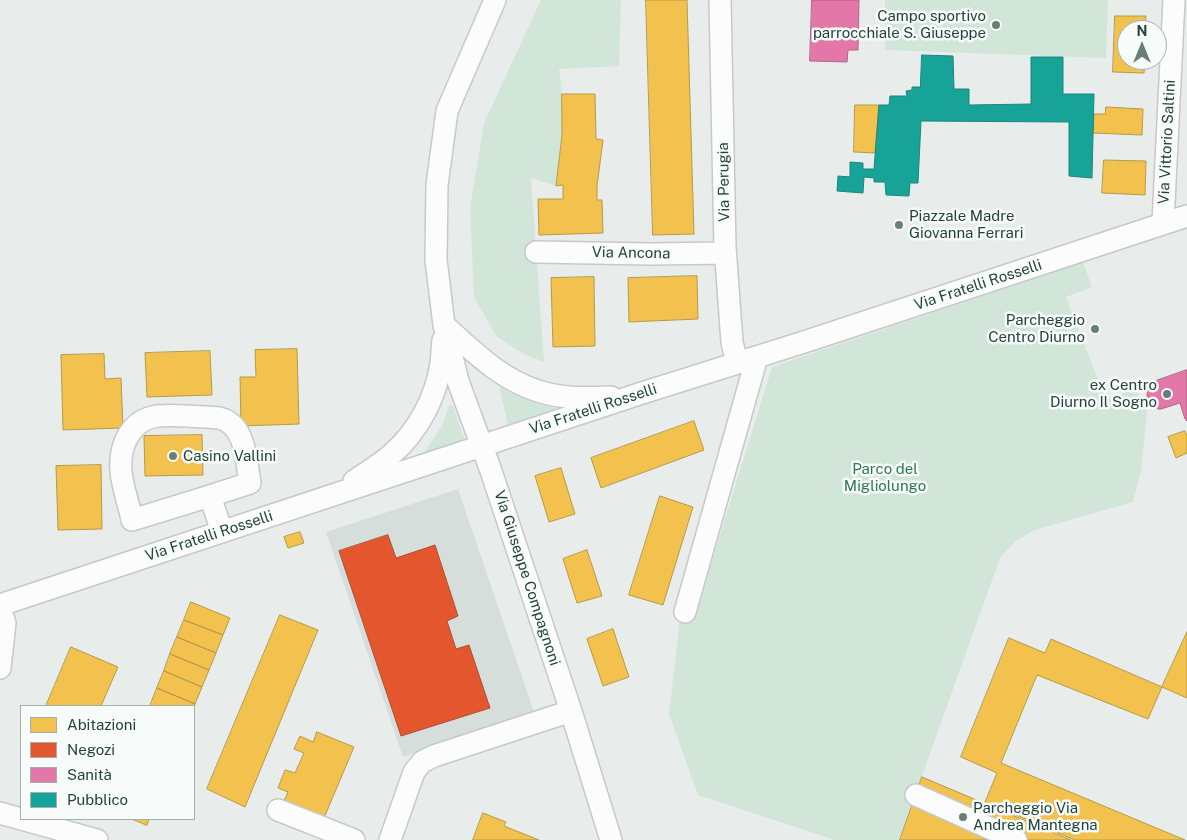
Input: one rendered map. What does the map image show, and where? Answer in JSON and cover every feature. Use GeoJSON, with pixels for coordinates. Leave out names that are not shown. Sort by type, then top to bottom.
{"type":"FeatureCollection","features":[{"type":"Feature","properties":{"kind":"street"},"geometry":{"type":"LineString","coordinates":[[331,496],[392,454],[408,438],[432,397],[438,380],[444,325],[436,260],[437,185],[447,111],[495,0]]}},
{"type":"Feature","properties":{"kind":"street","name":"Via Perugia"},"geometry":{"type":"LineString","coordinates":[[720,0],[726,253],[732,342],[737,363]]}},
{"type":"Feature","properties":{"kind":"street","name":"Via Vittorio Saltini"},"geometry":{"type":"LineString","coordinates":[[1164,223],[1174,0]]}},
{"type":"Feature","properties":{"kind":"street","name":"Via Fratelli Rosselli"},"geometry":{"type":"LineString","coordinates":[[0,606],[638,394],[757,357],[1187,216]]}},
{"type":"Feature","properties":{"kind":"street","name":"Via Ancona"},"geometry":{"type":"LineString","coordinates":[[536,252],[726,253]]}},
{"type":"Feature","properties":{"kind":"street"},"geometry":{"type":"LineString","coordinates":[[444,325],[491,366],[520,384],[538,392],[559,396],[594,398],[638,394]]}},
{"type":"Feature","properties":{"kind":"street","name":"Via Giuseppe Compagnoni"},"geometry":{"type":"LineString","coordinates":[[444,325],[458,381],[482,446],[571,711],[611,840]]}},
{"type":"Feature","properties":{"kind":"street"},"geometry":{"type":"LineString","coordinates":[[685,612],[757,357]]}},
{"type":"Feature","properties":{"kind":"street"},"geometry":{"type":"LineString","coordinates":[[162,416],[219,418],[230,422],[238,430],[241,438],[250,483],[210,496],[132,520],[121,472],[124,443],[132,429],[144,420],[162,416]]}},
{"type":"Feature","properties":{"kind":"street"},"geometry":{"type":"LineString","coordinates":[[210,496],[222,532]]}},
{"type":"Feature","properties":{"kind":"street"},"geometry":{"type":"LineString","coordinates":[[0,606],[5,623],[0,668]]}},
{"type":"Feature","properties":{"kind":"street"},"geometry":{"type":"LineString","coordinates":[[390,840],[414,772],[422,762],[434,756],[571,711]]}},
{"type":"Feature","properties":{"kind":"street"},"geometry":{"type":"LineString","coordinates":[[916,795],[1016,840]]}},
{"type":"Feature","properties":{"kind":"street"},"geometry":{"type":"LineString","coordinates":[[278,810],[354,840]]}},
{"type":"Feature","properties":{"kind":"street"},"geometry":{"type":"LineString","coordinates":[[0,813],[20,819]]}},
{"type":"Feature","properties":{"kind":"street"},"geometry":{"type":"LineString","coordinates":[[25,820],[97,840]]}},
{"type":"Feature","properties":{"kind":"shaded area"},"geometry":{"type":"Polygon","coordinates":[[[458,489],[534,712],[403,757],[326,532],[458,489]]]}},
{"type":"Feature","properties":{"kind":"green space"},"geometry":{"type":"Polygon","coordinates":[[[541,0],[621,0],[619,66],[559,69],[562,94],[562,135],[556,186],[531,178],[544,362],[526,355],[497,337],[474,297],[470,207],[484,123],[541,0]]]}},
{"type":"Feature","properties":{"kind":"green space","name":"Campo sportivo parrocchiale S. Giuseppe"},"geometry":{"type":"Polygon","coordinates":[[[885,0],[1108,0],[1106,58],[885,50],[885,0]]]}},
{"type":"Feature","properties":{"kind":"green space","name":"Parco del Migliolungo"},"geometry":{"type":"Polygon","coordinates":[[[1083,262],[1092,287],[1066,297],[1106,400],[1135,389],[1147,411],[1141,471],[1133,502],[1035,530],[1016,541],[1000,558],[899,840],[835,840],[698,795],[669,714],[680,618],[693,622],[772,367],[1083,262]]]}},
{"type":"Feature","properties":{"kind":"green space"},"geometry":{"type":"Polygon","coordinates":[[[502,387],[521,397],[554,408],[555,410],[508,425],[499,388],[502,387]]]}},
{"type":"Feature","properties":{"kind":"green space"},"geometry":{"type":"Polygon","coordinates":[[[449,406],[453,406],[465,441],[424,453],[442,426],[449,406]]]}},
{"type":"Feature","properties":{"kind":"building: Abitazioni"},"geometry":{"type":"Polygon","coordinates":[[[646,0],[687,0],[694,234],[653,235],[646,0]]]}},
{"type":"Feature","properties":{"kind":"building: Abitazioni"},"geometry":{"type":"Polygon","coordinates":[[[1115,16],[1146,16],[1146,20],[1117,20],[1117,70],[1144,70],[1144,73],[1113,72],[1115,16]]]}},
{"type":"Feature","properties":{"kind":"building: Abitazioni"},"geometry":{"type":"Polygon","coordinates":[[[562,94],[595,94],[596,139],[603,140],[597,200],[602,200],[603,233],[539,235],[538,199],[563,199],[563,185],[556,186],[562,135],[562,94]]]}},
{"type":"Feature","properties":{"kind":"building: Abitazioni"},"geometry":{"type":"Polygon","coordinates":[[[855,105],[879,105],[875,153],[854,152],[855,105]]]}},
{"type":"Feature","properties":{"kind":"building: Abitazioni"},"geometry":{"type":"Polygon","coordinates":[[[1106,107],[1143,109],[1142,135],[1093,133],[1094,114],[1105,114],[1106,107]]]}},
{"type":"Feature","properties":{"kind":"building: Abitazioni"},"geometry":{"type":"Polygon","coordinates":[[[1104,160],[1146,161],[1145,195],[1102,193],[1104,160]]]}},
{"type":"Feature","properties":{"kind":"building: Abitazioni"},"geometry":{"type":"Polygon","coordinates":[[[697,276],[698,319],[629,322],[628,278],[697,276]]]}},
{"type":"Feature","properties":{"kind":"building: Abitazioni"},"geometry":{"type":"Polygon","coordinates":[[[594,277],[595,346],[553,347],[551,278],[594,277]]]}},
{"type":"Feature","properties":{"kind":"building: Abitazioni"},"geometry":{"type":"Polygon","coordinates":[[[297,349],[299,424],[241,426],[240,377],[256,377],[255,350],[297,349]]]}},
{"type":"Feature","properties":{"kind":"building: Abitazioni"},"geometry":{"type":"Polygon","coordinates":[[[210,351],[212,395],[147,397],[145,353],[210,351]]]}},
{"type":"Feature","properties":{"kind":"building: Abitazioni"},"geometry":{"type":"Polygon","coordinates":[[[104,354],[105,379],[121,378],[123,428],[63,430],[61,355],[104,354]]]}},
{"type":"Feature","properties":{"kind":"building: Abitazioni"},"geometry":{"type":"Polygon","coordinates":[[[694,421],[704,450],[601,488],[591,458],[694,421]]]}},
{"type":"Feature","properties":{"kind":"building: Abitazioni"},"geometry":{"type":"Polygon","coordinates":[[[1185,431],[1187,436],[1187,453],[1176,458],[1168,437],[1185,431]]]}},
{"type":"Feature","properties":{"kind":"building: Abitazioni","name":"Casino Vallini"},"geometry":{"type":"Polygon","coordinates":[[[202,435],[203,475],[145,476],[144,436],[202,435]]]}},
{"type":"Feature","properties":{"kind":"building: Abitazioni"},"geometry":{"type":"Polygon","coordinates":[[[101,465],[102,529],[58,530],[56,466],[101,465]]]}},
{"type":"Feature","properties":{"kind":"building: Abitazioni"},"geometry":{"type":"Polygon","coordinates":[[[561,468],[575,514],[549,522],[535,476],[561,468]]]}},
{"type":"Feature","properties":{"kind":"building: Abitazioni"},"geometry":{"type":"Polygon","coordinates":[[[660,496],[693,507],[663,605],[629,595],[660,496]]]}},
{"type":"Feature","properties":{"kind":"building: Abitazioni"},"geometry":{"type":"Polygon","coordinates":[[[300,532],[304,543],[288,548],[284,537],[300,532]]]}},
{"type":"Feature","properties":{"kind":"building: Abitazioni"},"geometry":{"type":"Polygon","coordinates":[[[587,550],[602,596],[577,603],[563,559],[587,550]]]}},
{"type":"Feature","properties":{"kind":"building: Abitazioni"},"geometry":{"type":"Polygon","coordinates":[[[191,602],[230,618],[223,635],[184,620],[191,602]]]}},
{"type":"Feature","properties":{"kind":"building: Abitazioni"},"geometry":{"type":"Polygon","coordinates":[[[280,615],[318,630],[245,807],[207,789],[280,615]]]}},
{"type":"Feature","properties":{"kind":"building: Abitazioni"},"geometry":{"type":"Polygon","coordinates":[[[184,620],[223,635],[216,653],[177,637],[184,620]]]}},
{"type":"Feature","properties":{"kind":"building: Abitazioni"},"geometry":{"type":"Polygon","coordinates":[[[613,629],[629,677],[603,686],[587,639],[613,629]]]}},
{"type":"Feature","properties":{"kind":"building: Abitazioni"},"geometry":{"type":"Polygon","coordinates":[[[1187,632],[1187,698],[1162,687],[1187,632]]]}},
{"type":"Feature","properties":{"kind":"building: Abitazioni"},"geometry":{"type":"Polygon","coordinates":[[[177,637],[216,653],[209,670],[170,654],[177,637]]]}},
{"type":"Feature","properties":{"kind":"building: Abitazioni"},"geometry":{"type":"Polygon","coordinates":[[[1009,638],[1045,653],[1051,639],[1162,687],[1148,719],[1037,675],[1001,763],[1185,840],[1075,840],[985,802],[997,773],[961,757],[1009,638]]]}},
{"type":"Feature","properties":{"kind":"building: Abitazioni"},"geometry":{"type":"Polygon","coordinates":[[[71,647],[118,667],[101,705],[46,705],[71,647]]]}},
{"type":"Feature","properties":{"kind":"building: Abitazioni"},"geometry":{"type":"Polygon","coordinates":[[[170,654],[209,670],[202,687],[164,671],[170,654]]]}},
{"type":"Feature","properties":{"kind":"building: Abitazioni"},"geometry":{"type":"Polygon","coordinates":[[[164,671],[202,687],[195,704],[157,688],[164,671]]]}},
{"type":"Feature","properties":{"kind":"building: Abitazioni"},"geometry":{"type":"Polygon","coordinates":[[[157,688],[195,704],[195,705],[150,705],[157,688]]]}},
{"type":"Feature","properties":{"kind":"building: Abitazioni"},"geometry":{"type":"Polygon","coordinates":[[[317,732],[354,747],[324,818],[284,801],[288,792],[278,788],[285,770],[295,773],[304,753],[294,749],[300,736],[313,742],[317,732]]]}},
{"type":"Feature","properties":{"kind":"building: Abitazioni","name":"Parcheggio Via Andrea Mantegna"},"geometry":{"type":"Polygon","coordinates":[[[922,777],[1071,840],[900,840],[922,777]]]}},
{"type":"Feature","properties":{"kind":"building: Abitazioni"},"geometry":{"type":"Polygon","coordinates":[[[483,813],[506,822],[504,826],[539,840],[473,840],[483,813]]]}},
{"type":"Feature","properties":{"kind":"building: Abitazioni"},"geometry":{"type":"Polygon","coordinates":[[[134,820],[149,820],[147,825],[134,820]]]}},
{"type":"Feature","properties":{"kind":"building: Negozi"},"geometry":{"type":"Polygon","coordinates":[[[388,535],[396,558],[435,545],[458,616],[447,621],[456,649],[469,645],[490,708],[401,736],[339,551],[388,535]]]}},
{"type":"Feature","properties":{"kind":"building: Sanità"},"geometry":{"type":"Polygon","coordinates":[[[812,0],[859,0],[858,50],[848,50],[847,62],[810,61],[812,0]]]}},
{"type":"Feature","properties":{"kind":"building: Sanità","name":"ex Centro Diurno Il Sogno"},"geometry":{"type":"Polygon","coordinates":[[[1187,370],[1187,421],[1180,403],[1158,409],[1147,396],[1148,388],[1155,381],[1187,370]]]}},
{"type":"Feature","properties":{"kind":"building: Pubblico"},"geometry":{"type":"Polygon","coordinates":[[[922,55],[953,56],[954,89],[969,89],[969,105],[1031,104],[1031,57],[1063,57],[1063,94],[1094,94],[1092,178],[1069,176],[1069,122],[921,121],[918,183],[910,183],[909,196],[886,195],[885,182],[874,182],[874,178],[864,177],[863,193],[837,191],[838,176],[850,177],[850,162],[863,163],[863,169],[874,169],[879,105],[889,105],[890,96],[907,96],[906,91],[912,90],[912,87],[920,87],[922,55]]]}},
{"type":"Feature","properties":{"kind":"place","name":"Campo sportivo parrocchiale S. Giuseppe"},"geometry":{"type":"Point","coordinates":[996,25]}},
{"type":"Feature","properties":{"kind":"place","name":"Piazzale Madre Giovanna Ferrari"},"geometry":{"type":"Point","coordinates":[899,225]}},
{"type":"Feature","properties":{"kind":"place","name":"Parcheggio Centro Diurno"},"geometry":{"type":"Point","coordinates":[1095,329]}},
{"type":"Feature","properties":{"kind":"place","name":"ex Centro Diurno Il Sogno"},"geometry":{"type":"Point","coordinates":[1167,394]}},
{"type":"Feature","properties":{"kind":"place","name":"Casino Vallini"},"geometry":{"type":"Point","coordinates":[173,456]}},
{"type":"Feature","properties":{"kind":"place","name":"Parcheggio Via Andrea Mantegna"},"geometry":{"type":"Point","coordinates":[963,817]}}]}
